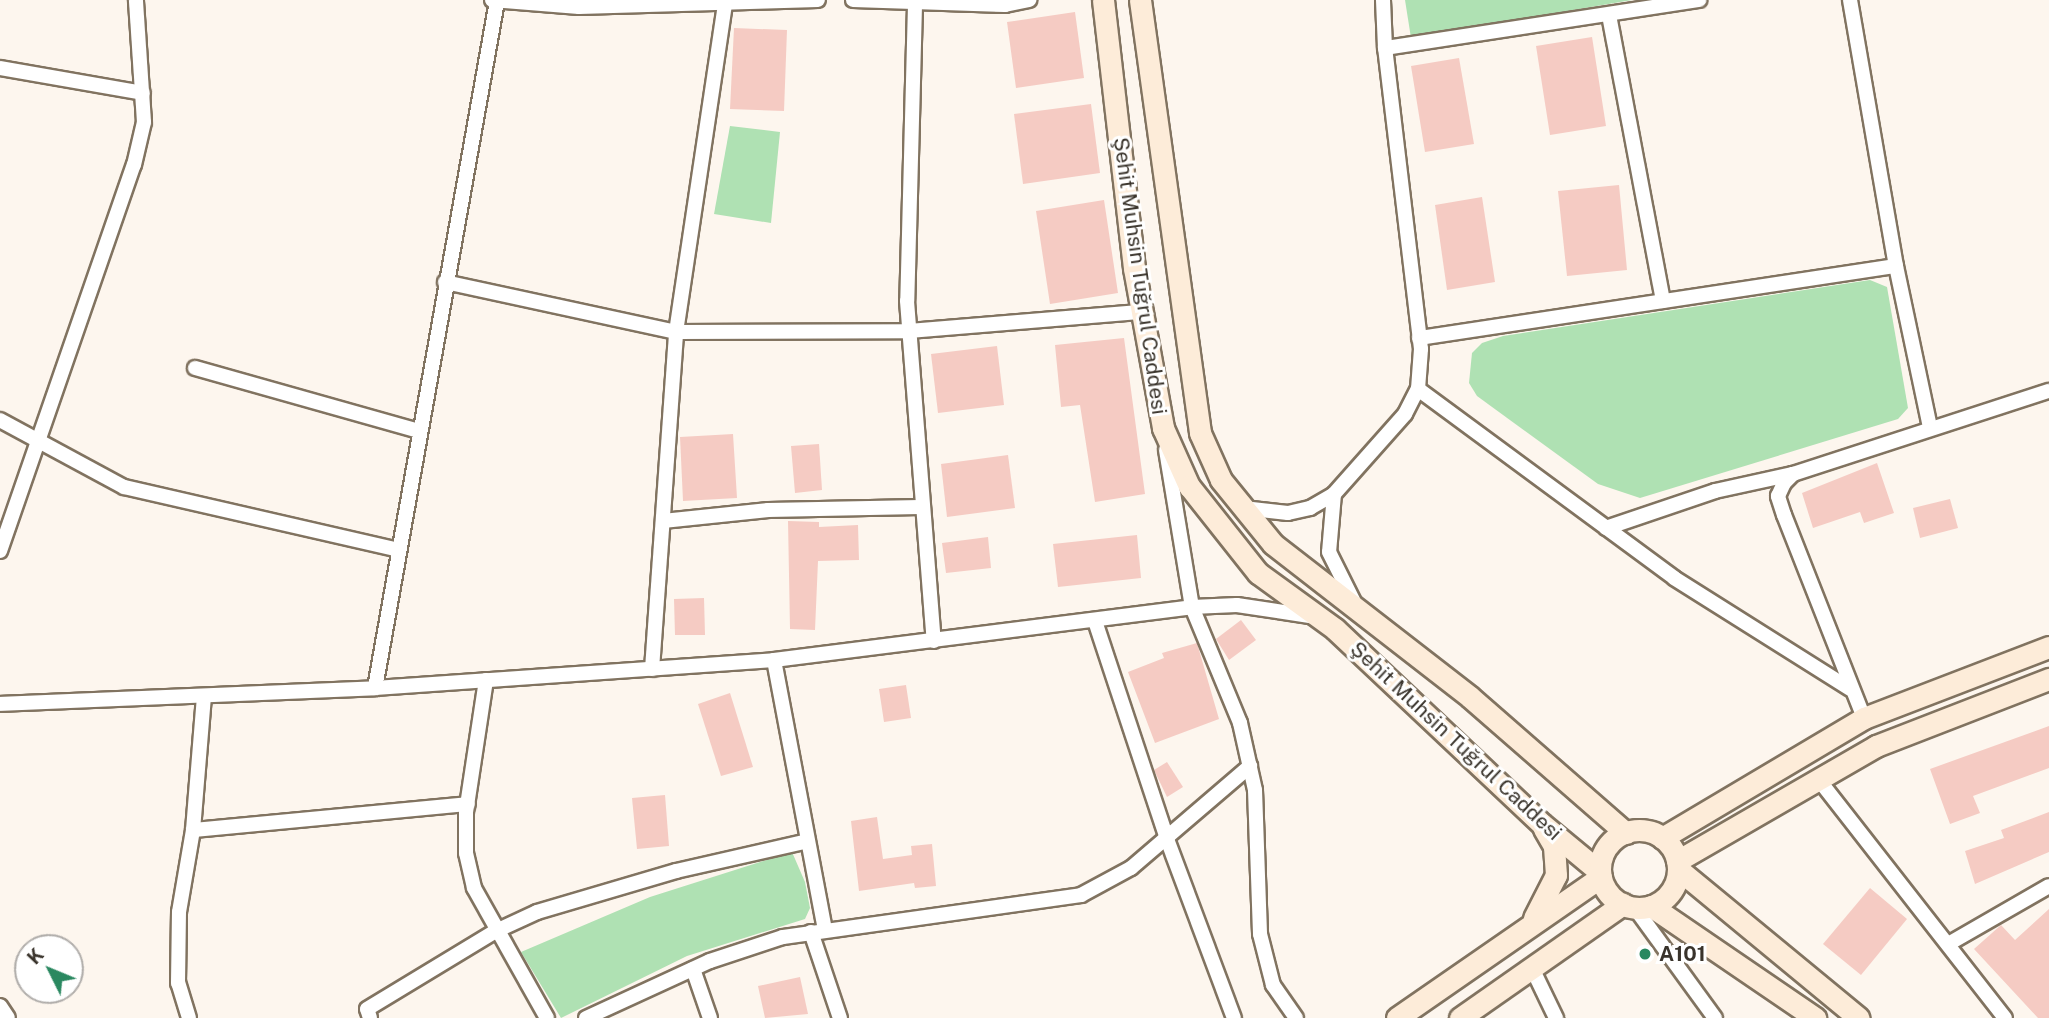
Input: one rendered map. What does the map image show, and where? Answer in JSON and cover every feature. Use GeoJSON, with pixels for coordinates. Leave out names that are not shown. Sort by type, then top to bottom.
{"type":"FeatureCollection","features":[{"type":"Feature","properties":{"kind":"main road","name":"Şehit Muhsin Tuğrul Caddesi"},"geometry":{"type":"LineString","coordinates":[[1102,0],[1142,312],[1163,428],[1189,486],[1258,573],[1322,618],[1542,824],[1601,874]]}},
{"type":"Feature","properties":{"kind":"main road","name":"Şehit Muhsin Tuğrul Caddesi"},"geometry":{"type":"LineString","coordinates":[[1140,0],[1200,433],[1221,480],[1273,544],[1470,697],[1626,833]]}},
{"type":"Feature","properties":{"kind":"main road"},"geometry":{"type":"LineString","coordinates":[[1662,838],[1864,718],[2049,647]]}},
{"type":"Feature","properties":{"kind":"main road"},"geometry":{"type":"LineString","coordinates":[[1460,1018],[1531,966],[1636,906],[1671,891],[1677,865],[1877,746],[2049,679]]}},
{"type":"Feature","properties":{"kind":"main road"},"geometry":{"type":"LineString","coordinates":[[1530,925],[1556,875],[1554,846],[1542,824]]}},
{"type":"Feature","properties":{"kind":"main road"},"geometry":{"type":"LineString","coordinates":[[1815,1018],[1636,906],[1609,894],[1601,874],[1606,849],[1626,833],[1643,831],[1662,838],[1677,865],[1859,1018]]}},
{"type":"Feature","properties":{"kind":"main road"},"geometry":{"type":"LineString","coordinates":[[1397,1018],[1601,874]]}},
{"type":"Feature","properties":{"kind":"street"},"geometry":{"type":"LineString","coordinates":[[0,551],[134,165],[144,122],[136,0]]}},
{"type":"Feature","properties":{"kind":"street"},"geometry":{"type":"LineString","coordinates":[[375,688],[494,1],[579,7],[818,0]]}},
{"type":"Feature","properties":{"kind":"street"},"geometry":{"type":"LineString","coordinates":[[853,0],[915,5],[951,2],[1005,5],[1029,0]]}},
{"type":"Feature","properties":{"kind":"street"},"geometry":{"type":"LineString","coordinates":[[1243,508],[1288,513],[1310,508],[1334,494],[1405,414],[1418,389],[1419,338],[1385,47],[1383,0]]}},
{"type":"Feature","properties":{"kind":"street"},"geometry":{"type":"LineString","coordinates":[[1385,47],[1699,0]]}},
{"type":"Feature","properties":{"kind":"street"},"geometry":{"type":"LineString","coordinates":[[1850,0],[1896,266],[1930,427]]}},
{"type":"Feature","properties":{"kind":"street"},"geometry":{"type":"LineString","coordinates":[[652,669],[676,332],[724,3]]}},
{"type":"Feature","properties":{"kind":"street"},"geometry":{"type":"LineString","coordinates":[[915,5],[909,331],[920,507],[934,641]]}},
{"type":"Feature","properties":{"kind":"street"},"geometry":{"type":"LineString","coordinates":[[1609,15],[1663,301]]}},
{"type":"Feature","properties":{"kind":"street"},"geometry":{"type":"LineString","coordinates":[[0,68],[143,93]]}},
{"type":"Feature","properties":{"kind":"street"},"geometry":{"type":"LineString","coordinates":[[1419,338],[1896,266]]}},
{"type":"Feature","properties":{"kind":"street"},"geometry":{"type":"LineString","coordinates":[[445,282],[676,332],[909,331],[1142,312]]}},
{"type":"Feature","properties":{"kind":"street"},"geometry":{"type":"LineString","coordinates":[[195,368],[419,431]]}},
{"type":"Feature","properties":{"kind":"street"},"geometry":{"type":"LineString","coordinates":[[1418,389],[1674,578],[1850,688]]}},
{"type":"Feature","properties":{"kind":"street"},"geometry":{"type":"LineString","coordinates":[[1606,528],[1715,491],[1793,474],[1930,427],[2049,391]]}},
{"type":"Feature","properties":{"kind":"street"},"geometry":{"type":"LineString","coordinates":[[0,420],[36,443],[124,487],[399,550]]}},
{"type":"Feature","properties":{"kind":"street"},"geometry":{"type":"LineString","coordinates":[[1163,428],[1192,607],[1240,723],[1255,790],[1260,934],[1273,985],[1296,1018]]}},
{"type":"Feature","properties":{"kind":"street"},"geometry":{"type":"LineString","coordinates":[[1793,474],[1778,496],[1850,688],[1864,718]]}},
{"type":"Feature","properties":{"kind":"street"},"geometry":{"type":"LineString","coordinates":[[1334,494],[1329,552],[1360,612]]}},
{"type":"Feature","properties":{"kind":"street"},"geometry":{"type":"LineString","coordinates":[[663,521],[768,510],[920,507]]}},
{"type":"Feature","properties":{"kind":"street"},"geometry":{"type":"LineString","coordinates":[[0,704],[375,688],[774,660],[1192,607],[1237,605],[1322,618]]}},
{"type":"Feature","properties":{"kind":"street"},"geometry":{"type":"LineString","coordinates":[[1094,621],[1167,839],[1234,1018]]}},
{"type":"Feature","properties":{"kind":"street"},"geometry":{"type":"LineString","coordinates":[[774,660],[808,841],[818,931],[840,1018]]}},
{"type":"Feature","properties":{"kind":"street"},"geometry":{"type":"LineString","coordinates":[[486,680],[468,804],[466,853],[474,888],[547,1018]]}},
{"type":"Feature","properties":{"kind":"street"},"geometry":{"type":"LineString","coordinates":[[189,1018],[178,983],[179,912],[193,830],[204,696]]}},
{"type":"Feature","properties":{"kind":"street"},"geometry":{"type":"LineString","coordinates":[[586,1018],[693,969],[783,937],[1082,895],[1108,885],[1167,839],[1250,766]]}},
{"type":"Feature","properties":{"kind":"street"},"geometry":{"type":"LineString","coordinates":[[1819,780],[1950,943],[2005,1018]]}},
{"type":"Feature","properties":{"kind":"street"},"geometry":{"type":"LineString","coordinates":[[193,830],[468,804]]}},
{"type":"Feature","properties":{"kind":"street"},"geometry":{"type":"LineString","coordinates":[[370,1018],[367,1009],[496,931],[537,912],[676,871],[808,841]]}},
{"type":"Feature","properties":{"kind":"street"},"geometry":{"type":"LineString","coordinates":[[1950,943],[2049,886]]}},
{"type":"Feature","properties":{"kind":"street"},"geometry":{"type":"LineString","coordinates":[[1636,906],[1715,1018]]}},
{"type":"Feature","properties":{"kind":"street"},"geometry":{"type":"LineString","coordinates":[[1531,966],[1556,1018]]}},
{"type":"Feature","properties":{"kind":"street"},"geometry":{"type":"LineString","coordinates":[[693,969],[709,1018]]}},
{"type":"Feature","properties":{"kind":"street"},"geometry":{"type":"LineString","coordinates":[[0,1006],[8,1018]]}},
{"type":"Feature","properties":{"kind":"green space"},"geometry":{"type":"Polygon","coordinates":[[[1405,0],[1632,0],[1411,38],[1405,0]]]}},
{"type":"Feature","properties":{"kind":"green space"},"geometry":{"type":"Polygon","coordinates":[[[730,126],[780,132],[771,223],[714,214],[730,126]]]}},
{"type":"Feature","properties":{"kind":"green space"},"geometry":{"type":"Polygon","coordinates":[[[1870,280],[1887,287],[1908,408],[1898,419],[1640,498],[1598,484],[1477,396],[1469,383],[1472,353],[1482,343],[1503,336],[1870,280]]]}},
{"type":"Feature","properties":{"kind":"green space"},"geometry":{"type":"Polygon","coordinates":[[[792,852],[805,882],[810,908],[805,919],[687,956],[561,1018],[521,952],[650,897],[792,852]]]}},
{"type":"Feature","properties":{"kind":"building"},"geometry":{"type":"Polygon","coordinates":[[[1075,12],[1084,78],[1016,88],[1007,22],[1075,12]]]}},
{"type":"Feature","properties":{"kind":"building"},"geometry":{"type":"Polygon","coordinates":[[[734,28],[787,30],[784,111],[730,109],[734,28]]]}},
{"type":"Feature","properties":{"kind":"building"},"geometry":{"type":"Polygon","coordinates":[[[1592,37],[1606,126],[1550,135],[1536,46],[1592,37]]]}},
{"type":"Feature","properties":{"kind":"building"},"geometry":{"type":"Polygon","coordinates":[[[1459,58],[1474,144],[1425,152],[1411,66],[1459,58]]]}},
{"type":"Feature","properties":{"kind":"building"},"geometry":{"type":"Polygon","coordinates":[[[1091,104],[1100,173],[1023,184],[1014,114],[1091,104]]]}},
{"type":"Feature","properties":{"kind":"building"},"geometry":{"type":"Polygon","coordinates":[[[1619,185],[1627,270],[1567,276],[1558,191],[1619,185]]]}},
{"type":"Feature","properties":{"kind":"building"},"geometry":{"type":"Polygon","coordinates":[[[1482,197],[1495,282],[1447,290],[1435,205],[1482,197]]]}},
{"type":"Feature","properties":{"kind":"building"},"geometry":{"type":"Polygon","coordinates":[[[1104,200],[1118,293],[1050,304],[1036,211],[1104,200]]]}},
{"type":"Feature","properties":{"kind":"building"},"geometry":{"type":"Polygon","coordinates":[[[1124,338],[1145,494],[1095,502],[1080,405],[1061,407],[1055,345],[1124,338]]]}},
{"type":"Feature","properties":{"kind":"building"},"geometry":{"type":"Polygon","coordinates":[[[997,346],[1004,405],[938,413],[931,354],[997,346]]]}},
{"type":"Feature","properties":{"kind":"building"},"geometry":{"type":"Polygon","coordinates":[[[733,434],[737,498],[683,501],[680,437],[733,434]]]}},
{"type":"Feature","properties":{"kind":"building"},"geometry":{"type":"Polygon","coordinates":[[[819,444],[822,490],[795,493],[791,446],[819,444]]]}},
{"type":"Feature","properties":{"kind":"building"},"geometry":{"type":"Polygon","coordinates":[[[1008,455],[1015,508],[947,517],[941,464],[1008,455]]]}},
{"type":"Feature","properties":{"kind":"building"},"geometry":{"type":"Polygon","coordinates":[[[1877,463],[1894,513],[1864,523],[1860,512],[1813,528],[1802,493],[1877,463]]]}},
{"type":"Feature","properties":{"kind":"building"},"geometry":{"type":"Polygon","coordinates":[[[1950,499],[1958,528],[1920,538],[1913,508],[1950,499]]]}},
{"type":"Feature","properties":{"kind":"building"},"geometry":{"type":"Polygon","coordinates":[[[788,521],[819,522],[819,527],[858,525],[859,560],[818,561],[815,630],[790,629],[788,521]]]}},
{"type":"Feature","properties":{"kind":"building"},"geometry":{"type":"Polygon","coordinates":[[[1137,535],[1141,578],[1058,587],[1053,544],[1137,535]]]}},
{"type":"Feature","properties":{"kind":"building"},"geometry":{"type":"Polygon","coordinates":[[[988,537],[991,568],[946,573],[942,543],[988,537]]]}},
{"type":"Feature","properties":{"kind":"building"},"geometry":{"type":"Polygon","coordinates":[[[704,598],[705,635],[675,635],[674,599],[704,598]]]}},
{"type":"Feature","properties":{"kind":"building"},"geometry":{"type":"Polygon","coordinates":[[[1241,620],[1256,640],[1229,660],[1216,639],[1241,620]]]}},
{"type":"Feature","properties":{"kind":"building"},"geometry":{"type":"Polygon","coordinates":[[[1197,643],[1219,719],[1155,743],[1128,672],[1164,658],[1162,653],[1197,643]]]}},
{"type":"Feature","properties":{"kind":"building"},"geometry":{"type":"Polygon","coordinates":[[[906,685],[911,718],[884,722],[879,689],[906,685]]]}},
{"type":"Feature","properties":{"kind":"building"},"geometry":{"type":"Polygon","coordinates":[[[730,693],[753,767],[721,776],[698,704],[730,693]]]}},
{"type":"Feature","properties":{"kind":"building"},"geometry":{"type":"Polygon","coordinates":[[[2049,726],[2049,768],[1973,796],[1980,813],[1950,824],[1930,769],[2049,726]]]}},
{"type":"Feature","properties":{"kind":"building"},"geometry":{"type":"Polygon","coordinates":[[[1167,762],[1183,787],[1167,797],[1154,770],[1167,762]]]}},
{"type":"Feature","properties":{"kind":"building"},"geometry":{"type":"Polygon","coordinates":[[[665,795],[669,846],[637,849],[632,798],[665,795]]]}},
{"type":"Feature","properties":{"kind":"building"},"geometry":{"type":"Polygon","coordinates":[[[2049,812],[2049,852],[1975,884],[1965,851],[2004,838],[2001,830],[2049,812]]]}},
{"type":"Feature","properties":{"kind":"building"},"geometry":{"type":"Polygon","coordinates":[[[877,817],[883,859],[912,855],[911,846],[932,844],[936,886],[915,888],[914,883],[859,891],[851,821],[877,817]]]}},
{"type":"Feature","properties":{"kind":"building"},"geometry":{"type":"Polygon","coordinates":[[[1870,888],[1907,919],[1861,975],[1823,944],[1870,888]]]}},
{"type":"Feature","properties":{"kind":"building"},"geometry":{"type":"Polygon","coordinates":[[[2049,909],[2049,1018],[2038,1018],[1974,949],[2001,925],[2015,940],[2049,909]]]}},
{"type":"Feature","properties":{"kind":"building"},"geometry":{"type":"Polygon","coordinates":[[[800,977],[808,1014],[765,1018],[758,986],[800,977]]]}},
{"type":"Feature","properties":{"kind":"place","name":"A101"},"geometry":{"type":"Point","coordinates":[1645,954]}}]}
